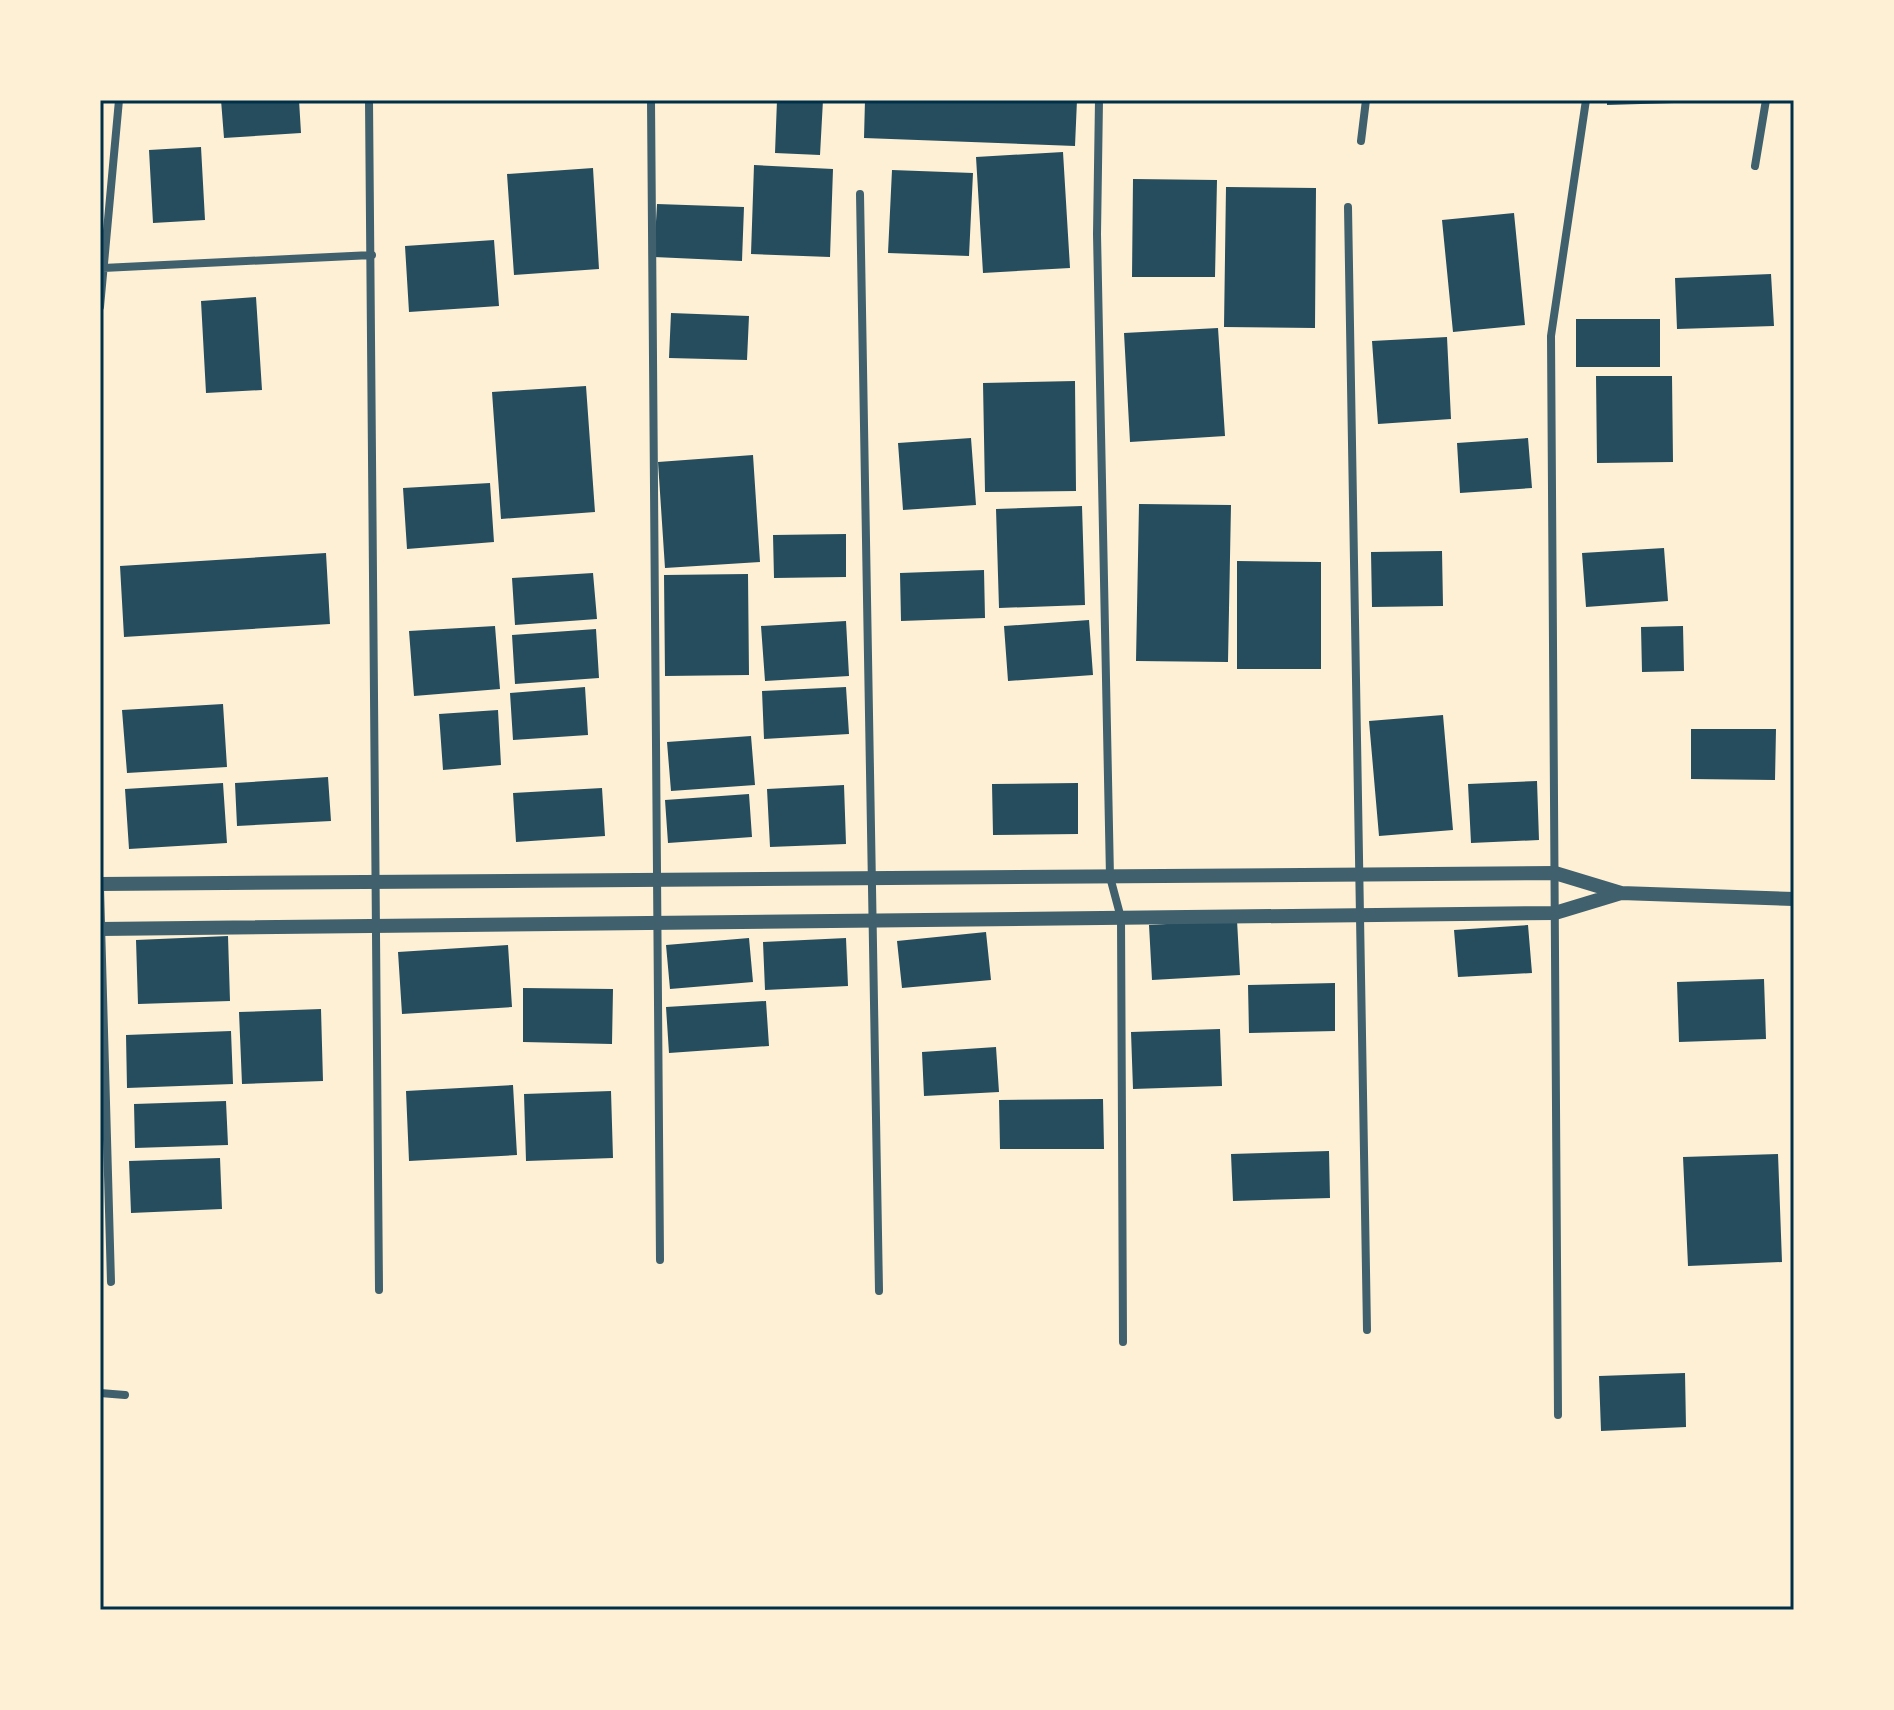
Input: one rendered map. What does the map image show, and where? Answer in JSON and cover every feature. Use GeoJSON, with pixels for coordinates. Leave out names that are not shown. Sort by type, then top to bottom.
{"type":"FeatureCollection","features":[{"type":"Feature","properties":{"kind":"street"},"geometry":{"type":"LineString","coordinates":[[100,307],[119,100]]}},
{"type":"Feature","properties":{"kind":"street"},"geometry":{"type":"LineString","coordinates":[[369,100],[379,1290]]}},
{"type":"Feature","properties":{"kind":"street"},"geometry":{"type":"LineString","coordinates":[[651,100],[660,1260]]}},
{"type":"Feature","properties":{"kind":"street"},"geometry":{"type":"LineString","coordinates":[[1099,100],[1097,234],[1110,877],[1121,918],[1123,1342]]}},
{"type":"Feature","properties":{"kind":"street"},"geometry":{"type":"LineString","coordinates":[[1361,141],[1366,100]]}},
{"type":"Feature","properties":{"kind":"street"},"geometry":{"type":"LineString","coordinates":[[1558,1415],[1551,336],[1586,100]]}},
{"type":"Feature","properties":{"kind":"street"},"geometry":{"type":"LineString","coordinates":[[1755,166],[1766,100]]}},
{"type":"Feature","properties":{"kind":"street"},"geometry":{"type":"LineString","coordinates":[[860,194],[879,1291]]}},
{"type":"Feature","properties":{"kind":"street"},"geometry":{"type":"LineString","coordinates":[[1348,207],[1367,1330]]}},
{"type":"Feature","properties":{"kind":"street"},"geometry":{"type":"LineString","coordinates":[[103,268],[372,255]]}},
{"type":"Feature","properties":{"kind":"street"},"geometry":{"type":"LineString","coordinates":[[111,1282],[100,886],[1555,873],[1621,893],[1794,899]]}},
{"type":"Feature","properties":{"kind":"street"},"geometry":{"type":"LineString","coordinates":[[101,929],[1555,913],[1621,893]]}},
{"type":"Feature","properties":{"kind":"street"},"geometry":{"type":"LineString","coordinates":[[100,1393],[125,1395]]}},
{"type":"Feature","properties":{"kind":"building"},"geometry":{"type":"Polygon","coordinates":[[[221,100],[299,100],[301,133],[224,138],[221,100]]]}},
{"type":"Feature","properties":{"kind":"building"},"geometry":{"type":"Polygon","coordinates":[[[777,100],[823,100],[820,155],[775,153],[777,100]]]}},
{"type":"Feature","properties":{"kind":"building"},"geometry":{"type":"Polygon","coordinates":[[[865,100],[1077,100],[1075,146],[864,138],[865,100]]]}},
{"type":"Feature","properties":{"kind":"building"},"geometry":{"type":"Polygon","coordinates":[[[1607,100],[1674,100],[1674,103],[1607,105],[1607,100]]]}},
{"type":"Feature","properties":{"kind":"building"},"geometry":{"type":"Polygon","coordinates":[[[201,147],[205,220],[153,223],[149,150],[201,147]]]}},
{"type":"Feature","properties":{"kind":"building"},"geometry":{"type":"Polygon","coordinates":[[[1063,152],[1070,268],[983,273],[976,157],[1063,152]]]}},
{"type":"Feature","properties":{"kind":"building"},"geometry":{"type":"Polygon","coordinates":[[[754,165],[833,169],[830,257],[751,254],[754,165]]]}},
{"type":"Feature","properties":{"kind":"building"},"geometry":{"type":"Polygon","coordinates":[[[593,168],[599,269],[514,275],[507,174],[593,168]]]}},
{"type":"Feature","properties":{"kind":"building"},"geometry":{"type":"Polygon","coordinates":[[[892,170],[973,173],[969,256],[888,253],[892,170]]]}},
{"type":"Feature","properties":{"kind":"building"},"geometry":{"type":"Polygon","coordinates":[[[1133,179],[1217,180],[1215,277],[1132,277],[1133,179]]]}},
{"type":"Feature","properties":{"kind":"building"},"geometry":{"type":"Polygon","coordinates":[[[1226,187],[1316,188],[1315,328],[1224,327],[1226,187]]]}},
{"type":"Feature","properties":{"kind":"building"},"geometry":{"type":"Polygon","coordinates":[[[657,204],[744,207],[742,261],[654,257],[657,204]]]}},
{"type":"Feature","properties":{"kind":"building"},"geometry":{"type":"Polygon","coordinates":[[[1514,213],[1525,325],[1453,332],[1442,220],[1514,213]]]}},
{"type":"Feature","properties":{"kind":"building"},"geometry":{"type":"Polygon","coordinates":[[[494,240],[499,306],[409,312],[405,246],[494,240]]]}},
{"type":"Feature","properties":{"kind":"building"},"geometry":{"type":"Polygon","coordinates":[[[1771,274],[1774,326],[1677,329],[1675,278],[1771,274]]]}},
{"type":"Feature","properties":{"kind":"building"},"geometry":{"type":"Polygon","coordinates":[[[256,297],[262,390],[206,393],[201,301],[256,297]]]}},
{"type":"Feature","properties":{"kind":"building"},"geometry":{"type":"Polygon","coordinates":[[[671,313],[749,316],[747,360],[669,358],[671,313]]]}},
{"type":"Feature","properties":{"kind":"building"},"geometry":{"type":"Polygon","coordinates":[[[1576,319],[1660,319],[1660,367],[1576,367],[1576,319]]]}},
{"type":"Feature","properties":{"kind":"building"},"geometry":{"type":"Polygon","coordinates":[[[1218,328],[1225,436],[1130,442],[1124,333],[1218,328]]]}},
{"type":"Feature","properties":{"kind":"building"},"geometry":{"type":"Polygon","coordinates":[[[1447,337],[1451,419],[1378,424],[1372,341],[1447,337]]]}},
{"type":"Feature","properties":{"kind":"building"},"geometry":{"type":"Polygon","coordinates":[[[1596,376],[1672,376],[1673,462],[1597,463],[1596,376]]]}},
{"type":"Feature","properties":{"kind":"building"},"geometry":{"type":"Polygon","coordinates":[[[1075,381],[1076,491],[985,492],[983,383],[1075,381]]]}},
{"type":"Feature","properties":{"kind":"building"},"geometry":{"type":"Polygon","coordinates":[[[586,386],[595,512],[501,519],[492,392],[586,386]]]}},
{"type":"Feature","properties":{"kind":"building"},"geometry":{"type":"Polygon","coordinates":[[[971,438],[976,505],[903,510],[898,443],[971,438]]]}},
{"type":"Feature","properties":{"kind":"building"},"geometry":{"type":"Polygon","coordinates":[[[1528,438],[1532,488],[1460,493],[1457,443],[1528,438]]]}},
{"type":"Feature","properties":{"kind":"building"},"geometry":{"type":"Polygon","coordinates":[[[753,455],[760,562],[665,568],[658,462],[753,455]]]}},
{"type":"Feature","properties":{"kind":"building"},"geometry":{"type":"Polygon","coordinates":[[[490,483],[494,542],[407,549],[403,488],[490,483]]]}},
{"type":"Feature","properties":{"kind":"building"},"geometry":{"type":"Polygon","coordinates":[[[1139,504],[1231,505],[1228,662],[1136,661],[1139,504]]]}},
{"type":"Feature","properties":{"kind":"building"},"geometry":{"type":"Polygon","coordinates":[[[1082,506],[1085,605],[999,608],[996,509],[1082,506]]]}},
{"type":"Feature","properties":{"kind":"building"},"geometry":{"type":"Polygon","coordinates":[[[846,534],[846,577],[774,578],[773,535],[846,534]]]}},
{"type":"Feature","properties":{"kind":"building"},"geometry":{"type":"Polygon","coordinates":[[[1664,548],[1668,601],[1586,607],[1582,553],[1664,548]]]}},
{"type":"Feature","properties":{"kind":"building"},"geometry":{"type":"Polygon","coordinates":[[[1442,551],[1443,606],[1372,607],[1371,552],[1442,551]]]}},
{"type":"Feature","properties":{"kind":"building"},"geometry":{"type":"Polygon","coordinates":[[[326,553],[330,624],[124,637],[120,566],[326,553]]]}},
{"type":"Feature","properties":{"kind":"building"},"geometry":{"type":"Polygon","coordinates":[[[1237,561],[1321,562],[1321,669],[1237,669],[1237,561]]]}},
{"type":"Feature","properties":{"kind":"building"},"geometry":{"type":"Polygon","coordinates":[[[984,570],[985,618],[901,621],[900,573],[984,570]]]}},
{"type":"Feature","properties":{"kind":"building"},"geometry":{"type":"Polygon","coordinates":[[[593,573],[597,619],[515,625],[512,578],[593,573]]]}},
{"type":"Feature","properties":{"kind":"building"},"geometry":{"type":"Polygon","coordinates":[[[748,574],[749,675],[665,676],[664,575],[748,574]]]}},
{"type":"Feature","properties":{"kind":"building"},"geometry":{"type":"Polygon","coordinates":[[[1089,620],[1093,675],[1008,681],[1004,626],[1089,620]]]}},
{"type":"Feature","properties":{"kind":"building"},"geometry":{"type":"Polygon","coordinates":[[[846,621],[849,676],[765,681],[761,626],[846,621]]]}},
{"type":"Feature","properties":{"kind":"building"},"geometry":{"type":"Polygon","coordinates":[[[495,626],[500,689],[414,696],[409,631],[495,626]]]}},
{"type":"Feature","properties":{"kind":"building"},"geometry":{"type":"Polygon","coordinates":[[[1683,626],[1684,671],[1642,672],[1641,627],[1683,626]]]}},
{"type":"Feature","properties":{"kind":"building"},"geometry":{"type":"Polygon","coordinates":[[[596,629],[599,678],[515,684],[512,635],[596,629]]]}},
{"type":"Feature","properties":{"kind":"building"},"geometry":{"type":"Polygon","coordinates":[[[585,687],[588,735],[513,740],[510,693],[585,687]]]}},
{"type":"Feature","properties":{"kind":"building"},"geometry":{"type":"Polygon","coordinates":[[[846,687],[849,734],[764,739],[762,691],[846,687]]]}},
{"type":"Feature","properties":{"kind":"building"},"geometry":{"type":"Polygon","coordinates":[[[223,704],[227,767],[127,773],[122,710],[223,704]]]}},
{"type":"Feature","properties":{"kind":"building"},"geometry":{"type":"Polygon","coordinates":[[[498,710],[501,765],[443,770],[439,714],[498,710]]]}},
{"type":"Feature","properties":{"kind":"building"},"geometry":{"type":"Polygon","coordinates":[[[1443,715],[1453,830],[1379,836],[1369,721],[1443,715]]]}},
{"type":"Feature","properties":{"kind":"building"},"geometry":{"type":"Polygon","coordinates":[[[1691,729],[1776,729],[1775,780],[1691,779],[1691,729]]]}},
{"type":"Feature","properties":{"kind":"building"},"geometry":{"type":"Polygon","coordinates":[[[751,736],[755,785],[671,791],[667,742],[751,736]]]}},
{"type":"Feature","properties":{"kind":"building"},"geometry":{"type":"Polygon","coordinates":[[[328,777],[331,821],[237,826],[235,783],[328,777]]]}},
{"type":"Feature","properties":{"kind":"building"},"geometry":{"type":"Polygon","coordinates":[[[1537,781],[1539,840],[1471,843],[1468,784],[1537,781]]]}},
{"type":"Feature","properties":{"kind":"building"},"geometry":{"type":"Polygon","coordinates":[[[223,783],[227,843],[129,849],[125,789],[223,783]]]}},
{"type":"Feature","properties":{"kind":"building"},"geometry":{"type":"Polygon","coordinates":[[[1078,783],[1078,834],[993,835],[992,784],[1078,783]]]}},
{"type":"Feature","properties":{"kind":"building"},"geometry":{"type":"Polygon","coordinates":[[[844,785],[846,844],[770,847],[767,789],[844,785]]]}},
{"type":"Feature","properties":{"kind":"building"},"geometry":{"type":"Polygon","coordinates":[[[602,788],[605,836],[516,842],[513,793],[602,788]]]}},
{"type":"Feature","properties":{"kind":"building"},"geometry":{"type":"Polygon","coordinates":[[[749,794],[752,837],[668,843],[665,800],[749,794]]]}},
{"type":"Feature","properties":{"kind":"building"},"geometry":{"type":"Polygon","coordinates":[[[1237,920],[1240,975],[1152,980],[1149,925],[1237,920]]]}},
{"type":"Feature","properties":{"kind":"building"},"geometry":{"type":"Polygon","coordinates":[[[1528,925],[1532,973],[1458,977],[1454,930],[1528,925]]]}},
{"type":"Feature","properties":{"kind":"building"},"geometry":{"type":"Polygon","coordinates":[[[986,932],[991,980],[902,988],[897,941],[986,932]]]}},
{"type":"Feature","properties":{"kind":"building"},"geometry":{"type":"Polygon","coordinates":[[[228,936],[230,1001],[138,1004],[136,940],[228,936]]]}},
{"type":"Feature","properties":{"kind":"building"},"geometry":{"type":"Polygon","coordinates":[[[749,938],[753,982],[670,989],[666,945],[749,938]]]}},
{"type":"Feature","properties":{"kind":"building"},"geometry":{"type":"Polygon","coordinates":[[[846,938],[848,986],[765,990],[763,942],[846,938]]]}},
{"type":"Feature","properties":{"kind":"building"},"geometry":{"type":"Polygon","coordinates":[[[508,945],[512,1007],[402,1014],[398,952],[508,945]]]}},
{"type":"Feature","properties":{"kind":"building"},"geometry":{"type":"Polygon","coordinates":[[[1764,979],[1766,1039],[1679,1042],[1677,982],[1764,979]]]}},
{"type":"Feature","properties":{"kind":"building"},"geometry":{"type":"Polygon","coordinates":[[[1335,983],[1335,1031],[1249,1033],[1248,985],[1335,983]]]}},
{"type":"Feature","properties":{"kind":"building"},"geometry":{"type":"Polygon","coordinates":[[[523,988],[613,989],[612,1044],[523,1042],[523,988]]]}},
{"type":"Feature","properties":{"kind":"building"},"geometry":{"type":"Polygon","coordinates":[[[766,1001],[769,1046],[669,1053],[666,1007],[766,1001]]]}},
{"type":"Feature","properties":{"kind":"building"},"geometry":{"type":"Polygon","coordinates":[[[321,1009],[323,1081],[242,1084],[239,1012],[321,1009]]]}},
{"type":"Feature","properties":{"kind":"building"},"geometry":{"type":"Polygon","coordinates":[[[1220,1029],[1222,1086],[1133,1089],[1131,1032],[1220,1029]]]}},
{"type":"Feature","properties":{"kind":"building"},"geometry":{"type":"Polygon","coordinates":[[[231,1031],[233,1084],[127,1088],[126,1035],[231,1031]]]}},
{"type":"Feature","properties":{"kind":"building"},"geometry":{"type":"Polygon","coordinates":[[[996,1047],[999,1092],[924,1096],[922,1052],[996,1047]]]}},
{"type":"Feature","properties":{"kind":"building"},"geometry":{"type":"Polygon","coordinates":[[[513,1085],[517,1155],[409,1161],[406,1091],[513,1085]]]}},
{"type":"Feature","properties":{"kind":"building"},"geometry":{"type":"Polygon","coordinates":[[[611,1091],[613,1158],[526,1161],[524,1094],[611,1091]]]}},
{"type":"Feature","properties":{"kind":"building"},"geometry":{"type":"Polygon","coordinates":[[[1103,1099],[1104,1149],[1000,1149],[999,1100],[1103,1099]]]}},
{"type":"Feature","properties":{"kind":"building"},"geometry":{"type":"Polygon","coordinates":[[[226,1101],[228,1145],[135,1148],[134,1104],[226,1101]]]}},
{"type":"Feature","properties":{"kind":"building"},"geometry":{"type":"Polygon","coordinates":[[[1329,1151],[1330,1198],[1233,1201],[1231,1154],[1329,1151]]]}},
{"type":"Feature","properties":{"kind":"building"},"geometry":{"type":"Polygon","coordinates":[[[1778,1154],[1782,1262],[1688,1266],[1683,1157],[1778,1154]]]}},
{"type":"Feature","properties":{"kind":"building"},"geometry":{"type":"Polygon","coordinates":[[[220,1158],[222,1209],[131,1213],[129,1161],[220,1158]]]}},
{"type":"Feature","properties":{"kind":"building"},"geometry":{"type":"Polygon","coordinates":[[[1685,1373],[1686,1427],[1601,1431],[1599,1376],[1685,1373]]]}}]}
